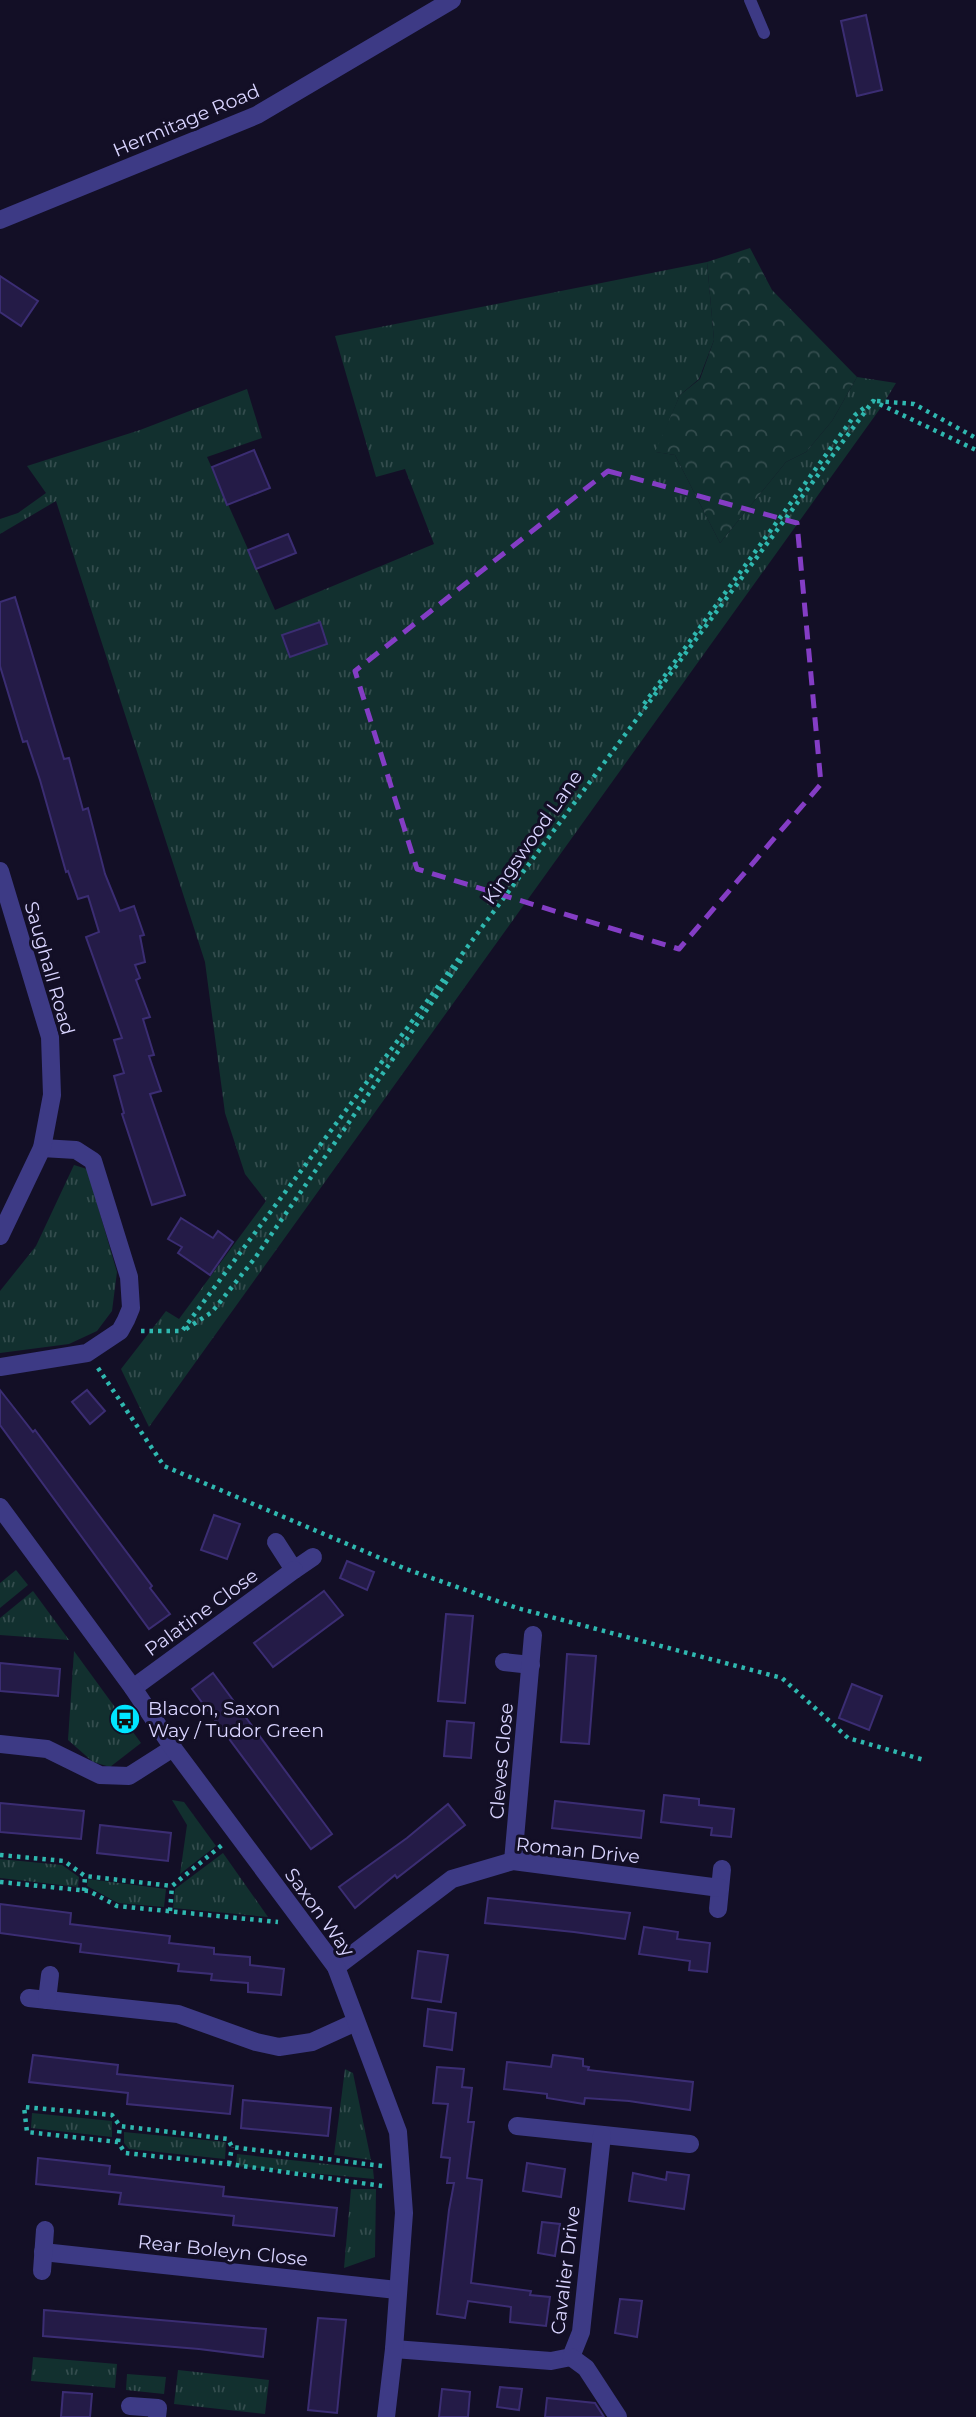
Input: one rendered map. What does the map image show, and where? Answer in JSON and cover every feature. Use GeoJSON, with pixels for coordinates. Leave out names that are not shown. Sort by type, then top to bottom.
{"type":"FeatureCollection","features":[{"type":"Feature","properties":{"kind":"street","name":"Hermitage Road"},"geometry":{"type":"LineString","coordinates":[[0,220],[257,115],[452,0]]}},
{"type":"Feature","properties":{"kind":"street","name":"Saughall Road"},"geometry":{"type":"LineString","coordinates":[[0,871],[7,917],[50,1037],[52,1095],[42,1148],[0,1236]]}},
{"type":"Feature","properties":{"kind":"street"},"geometry":{"type":"LineString","coordinates":[[0,1367],[87,1353],[123,1325],[131,1308],[129,1277],[93,1161],[76,1150],[42,1148]]}},
{"type":"Feature","properties":{"kind":"street","name":"Saxon Way"},"geometry":{"type":"LineString","coordinates":[[0,1507],[133,1688],[173,1748],[336,1967],[398,2132],[404,2214],[386,2417]]}},
{"type":"Feature","properties":{"kind":"street"},"geometry":{"type":"LineString","coordinates":[[276,1542],[294,1570]]}},
{"type":"Feature","properties":{"kind":"street","name":"Palatine Close"},"geometry":{"type":"LineString","coordinates":[[133,1688],[313,1557]]}},
{"type":"Feature","properties":{"kind":"street","name":"Cleves Close"},"geometry":{"type":"LineString","coordinates":[[513,1861],[533,1635]]}},
{"type":"Feature","properties":{"kind":"street"},"geometry":{"type":"LineString","coordinates":[[504,1662],[531,1665]]}},
{"type":"Feature","properties":{"kind":"street"},"geometry":{"type":"LineString","coordinates":[[0,1744],[47,1749],[100,1775],[129,1776],[173,1748]]}},
{"type":"Feature","properties":{"kind":"street","name":"Roman Drive"},"geometry":{"type":"LineString","coordinates":[[336,1967],[452,1879],[513,1861],[720,1888]]}},
{"type":"Feature","properties":{"kind":"street"},"geometry":{"type":"LineString","coordinates":[[718,1909],[722,1868]]}},
{"type":"Feature","properties":{"kind":"street"},"geometry":{"type":"LineString","coordinates":[[50,1975],[38,1999],[178,2014],[256,2042],[279,2047],[312,2042],[356,2022]]}},
{"type":"Feature","properties":{"kind":"street"},"geometry":{"type":"LineString","coordinates":[[517,2126],[690,2144]]}},
{"type":"Feature","properties":{"kind":"street","name":"Cavalier Drive"},"geometry":{"type":"LineString","coordinates":[[394,2349],[551,2361],[572,2357],[581,2332],[602,2135]]}},
{"type":"Feature","properties":{"kind":"street"},"geometry":{"type":"LineString","coordinates":[[42,2271],[45,2230]]}},
{"type":"Feature","properties":{"kind":"street","name":"Rear Boleyn Close"},"geometry":{"type":"LineString","coordinates":[[43,2252],[397,2290]]}},
{"type":"Feature","properties":{"kind":"street"},"geometry":{"type":"LineString","coordinates":[[572,2357],[586,2368],[618,2417]]}},
{"type":"Feature","properties":{"kind":"street"},"geometry":{"type":"LineString","coordinates":[[130,2406],[158,2408],[157,2417]]}},
{"type":"Feature","properties":{"kind":"lane"},"geometry":{"type":"LineString","coordinates":[[750,0],[764,33]]}},
{"type":"Feature","properties":{"kind":"path"},"geometry":{"type":"LineString","coordinates":[[873,401],[914,404],[976,438]]}},
{"type":"Feature","properties":{"kind":"path"},"geometry":{"type":"LineString","coordinates":[[873,401],[976,450]]}},
{"type":"Feature","properties":{"kind":"path","name":"Kingswood Lane"},"geometry":{"type":"LineString","coordinates":[[182,1331],[212,1312],[255,1258],[455,969],[698,628],[855,415],[873,401]]}},
{"type":"Feature","properties":{"kind":"path"},"geometry":{"type":"LineString","coordinates":[[182,1331],[557,825]]}},
{"type":"Feature","properties":{"kind":"path"},"geometry":{"type":"LineString","coordinates":[[123,1325],[159,1331],[182,1331]]}},
{"type":"Feature","properties":{"kind":"path"},"geometry":{"type":"LineString","coordinates":[[123,1325],[182,1331]]}},
{"type":"Feature","properties":{"kind":"path"},"geometry":{"type":"LineString","coordinates":[[87,1353],[164,1466],[406,1569],[517,1608],[782,1678],[848,1738],[925,1760]]}},
{"type":"Feature","properties":{"kind":"path"},"geometry":{"type":"LineString","coordinates":[[0,1855],[64,1861],[85,1876],[172,1886],[236,1834]]}},
{"type":"Feature","properties":{"kind":"path"},"geometry":{"type":"LineString","coordinates":[[84,1891],[85,1876]]}},
{"type":"Feature","properties":{"kind":"path"},"geometry":{"type":"LineString","coordinates":[[0,1882],[84,1891],[117,1906],[304,1924]]}},
{"type":"Feature","properties":{"kind":"path"},"geometry":{"type":"LineString","coordinates":[[170,1911],[172,1886]]}},
{"type":"Feature","properties":{"kind":"path"},"geometry":{"type":"LineString","coordinates":[[118,2141],[27,2132],[23,2107],[111,2115],[120,2126],[228,2139],[232,2147],[229,2164]]}},
{"type":"Feature","properties":{"kind":"path"},"geometry":{"type":"LineString","coordinates":[[120,2126],[118,2141],[125,2153],[229,2164],[402,2189]]}},
{"type":"Feature","properties":{"kind":"path"},"geometry":{"type":"LineString","coordinates":[[232,2147],[400,2168]]}},
{"type":"Feature","properties":{"kind":"highlighted area"},"geometry":{"type":"Polygon","coordinates":[[[608,471],[797,523],[821,784],[679,949],[417,869],[355,671],[608,471]]]}},
{"type":"Feature","properties":{"kind":"green space"},"geometry":{"type":"Polygon","coordinates":[[[750,248],[772,290],[857,377],[832,421],[806,452],[786,462],[720,543],[675,455],[655,452],[680,395],[700,379],[714,340],[707,262],[750,248]]]}},
{"type":"Feature","properties":{"kind":"green space"},"geometry":{"type":"Polygon","coordinates":[[[707,262],[714,340],[699,379],[680,395],[656,452],[675,455],[720,543],[786,462],[806,452],[832,421],[857,377],[896,383],[149,1427],[121,1369],[166,1311],[179,1319],[266,1201],[245,1174],[225,1113],[205,962],[56,501],[0,534],[0,519],[18,513],[46,493],[27,466],[140,430],[247,389],[262,438],[207,457],[275,610],[434,544],[405,469],[376,477],[335,336],[707,262]]]}},
{"type":"Feature","properties":{"kind":"green space"},"geometry":{"type":"Polygon","coordinates":[[[74,1165],[87,1169],[117,1272],[112,1311],[97,1331],[69,1344],[0,1353],[0,1291],[36,1246],[74,1165]]]}},
{"type":"Feature","properties":{"kind":"green space"},"geometry":{"type":"Polygon","coordinates":[[[16,1570],[28,1585],[0,1608],[0,1583],[16,1570]]]}},
{"type":"Feature","properties":{"kind":"green space"},"geometry":{"type":"Polygon","coordinates":[[[33,1591],[69,1640],[0,1635],[0,1618],[33,1591]]]}},
{"type":"Feature","properties":{"kind":"green space"},"geometry":{"type":"Polygon","coordinates":[[[74,1651],[141,1743],[110,1767],[93,1762],[68,1740],[74,1651]]]}},
{"type":"Feature","properties":{"kind":"green space"},"geometry":{"type":"Polygon","coordinates":[[[172,1800],[184,1802],[216,1846],[180,1874],[187,1825],[172,1800]]]}},
{"type":"Feature","properties":{"kind":"green space"},"geometry":{"type":"Polygon","coordinates":[[[223,1853],[268,1917],[173,1908],[175,1889],[223,1853]]]}},
{"type":"Feature","properties":{"kind":"green space"},"geometry":{"type":"Polygon","coordinates":[[[0,1859],[62,1865],[79,1877],[78,1887],[0,1878],[0,1859]]]}},
{"type":"Feature","properties":{"kind":"green space"},"geometry":{"type":"Polygon","coordinates":[[[88,1879],[166,1889],[164,1907],[118,1903],[87,1886],[88,1879]]]}},
{"type":"Feature","properties":{"kind":"green space"},"geometry":{"type":"Polygon","coordinates":[[[345,2069],[353,2073],[371,2160],[334,2155],[345,2069]]]}},
{"type":"Feature","properties":{"kind":"green space"},"geometry":{"type":"Polygon","coordinates":[[[32,2113],[112,2121],[112,2137],[31,2128],[32,2113]]]}},
{"type":"Feature","properties":{"kind":"green space"},"geometry":{"type":"Polygon","coordinates":[[[124,2132],[226,2142],[225,2159],[129,2149],[124,2143],[124,2132]]]}},
{"type":"Feature","properties":{"kind":"green space"},"geometry":{"type":"Polygon","coordinates":[[[237,2154],[373,2169],[374,2179],[236,2166],[237,2154]]]}},
{"type":"Feature","properties":{"kind":"green space"},"geometry":{"type":"Polygon","coordinates":[[[351,2189],[376,2189],[375,2257],[344,2268],[351,2189]]]}},
{"type":"Feature","properties":{"kind":"green space"},"geometry":{"type":"Polygon","coordinates":[[[33,2357],[117,2364],[115,2388],[31,2381],[33,2357]]]}},
{"type":"Feature","properties":{"kind":"green space"},"geometry":{"type":"Polygon","coordinates":[[[178,2370],[269,2380],[265,2414],[174,2404],[178,2370]]]}},
{"type":"Feature","properties":{"kind":"green space"},"geometry":{"type":"Polygon","coordinates":[[[127,2374],[166,2377],[164,2394],[126,2390],[127,2374]]]}},
{"type":"Feature","properties":{"kind":"building"},"geometry":{"type":"Polygon","coordinates":[[[866,15],[882,90],[857,96],[841,21],[866,15]]]}},
{"type":"Feature","properties":{"kind":"building"},"geometry":{"type":"Polygon","coordinates":[[[0,276],[38,301],[21,326],[0,312],[0,276]]]}},
{"type":"Feature","properties":{"kind":"building"},"geometry":{"type":"Polygon","coordinates":[[[254,450],[270,488],[227,505],[212,467],[254,450]]]}},
{"type":"Feature","properties":{"kind":"building"},"geometry":{"type":"Polygon","coordinates":[[[288,534],[296,553],[256,569],[248,550],[288,534]]]}},
{"type":"Feature","properties":{"kind":"building"},"geometry":{"type":"Polygon","coordinates":[[[15,597],[64,759],[69,758],[83,810],[88,808],[105,874],[120,911],[134,906],[144,935],[140,936],[145,962],[135,965],[140,978],[136,980],[150,1017],[143,1019],[154,1055],[149,1056],[161,1091],[150,1094],[185,1195],[152,1205],[122,1114],[124,1113],[114,1076],[124,1073],[114,1040],[122,1038],[86,937],[99,932],[88,896],[78,899],[68,871],[66,872],[40,780],[27,741],[23,742],[0,666],[0,602],[15,597]]]}},
{"type":"Feature","properties":{"kind":"building"},"geometry":{"type":"Polygon","coordinates":[[[320,622],[327,644],[290,657],[282,635],[320,622]]]}},
{"type":"Feature","properties":{"kind":"building"},"geometry":{"type":"Polygon","coordinates":[[[181,1218],[213,1238],[218,1231],[233,1242],[210,1275],[178,1253],[182,1247],[168,1239],[181,1218]]]}},
{"type":"Feature","properties":{"kind":"building"},"geometry":{"type":"Polygon","coordinates":[[[0,1390],[33,1432],[35,1430],[170,1614],[149,1629],[0,1425],[0,1390]]]}},
{"type":"Feature","properties":{"kind":"building"},"geometry":{"type":"Polygon","coordinates":[[[87,1390],[105,1411],[90,1424],[72,1402],[87,1390]]]}},
{"type":"Feature","properties":{"kind":"building"},"geometry":{"type":"Polygon","coordinates":[[[214,1515],[240,1524],[227,1559],[201,1550],[214,1515]]]}},
{"type":"Feature","properties":{"kind":"building"},"geometry":{"type":"Polygon","coordinates":[[[347,1561],[374,1572],[367,1590],[340,1578],[347,1561]]]}},
{"type":"Feature","properties":{"kind":"building"},"geometry":{"type":"Polygon","coordinates":[[[324,1591],[343,1615],[273,1667],[254,1643],[324,1591]]]}},
{"type":"Feature","properties":{"kind":"building"},"geometry":{"type":"Polygon","coordinates":[[[446,1614],[473,1616],[465,1703],[438,1701],[446,1614]]]}},
{"type":"Feature","properties":{"kind":"building"},"geometry":{"type":"Polygon","coordinates":[[[567,1654],[596,1656],[589,1744],[561,1742],[567,1654]]]}},
{"type":"Feature","properties":{"kind":"building"},"geometry":{"type":"Polygon","coordinates":[[[0,1663],[60,1669],[58,1696],[0,1691],[0,1663]]]}},
{"type":"Feature","properties":{"kind":"building"},"geometry":{"type":"Polygon","coordinates":[[[213,1673],[332,1834],[311,1849],[192,1689],[213,1673]]]}},
{"type":"Feature","properties":{"kind":"building"},"geometry":{"type":"Polygon","coordinates":[[[852,1684],[882,1696],[869,1730],[839,1718],[852,1684]]]}},
{"type":"Feature","properties":{"kind":"building"},"geometry":{"type":"Polygon","coordinates":[[[447,1721],[474,1723],[471,1758],[444,1756],[447,1721]]]}},
{"type":"Feature","properties":{"kind":"building"},"geometry":{"type":"Polygon","coordinates":[[[664,1795],[699,1799],[699,1805],[734,1809],[731,1837],[711,1835],[712,1828],[661,1822],[664,1795]]]}},
{"type":"Feature","properties":{"kind":"building"},"geometry":{"type":"Polygon","coordinates":[[[555,1801],[644,1811],[641,1838],[552,1828],[555,1801]]]}},
{"type":"Feature","properties":{"kind":"building"},"geometry":{"type":"Polygon","coordinates":[[[0,1803],[84,1811],[81,1839],[0,1832],[0,1803]]]}},
{"type":"Feature","properties":{"kind":"building"},"geometry":{"type":"Polygon","coordinates":[[[448,1804],[465,1825],[397,1878],[395,1875],[355,1908],[339,1887],[407,1838],[448,1804]]]}},
{"type":"Feature","properties":{"kind":"building"},"geometry":{"type":"Polygon","coordinates":[[[100,1825],[171,1833],[168,1861],[97,1853],[100,1825]]]}},
{"type":"Feature","properties":{"kind":"building"},"geometry":{"type":"Polygon","coordinates":[[[488,1898],[630,1913],[625,1939],[485,1923],[488,1898]]]}},
{"type":"Feature","properties":{"kind":"building"},"geometry":{"type":"Polygon","coordinates":[[[0,1904],[71,1913],[70,1924],[170,1936],[169,1943],[214,1948],[214,1954],[250,1957],[250,1965],[284,1969],[281,1995],[248,1992],[248,1983],[211,1980],[212,1974],[178,1971],[179,1964],[80,1952],[81,1944],[0,1933],[0,1904]]]}},
{"type":"Feature","properties":{"kind":"building"},"geometry":{"type":"Polygon","coordinates":[[[644,1927],[678,1932],[677,1939],[710,1943],[707,1972],[689,1970],[690,1961],[639,1954],[644,1927]]]}},
{"type":"Feature","properties":{"kind":"building"},"geometry":{"type":"Polygon","coordinates":[[[418,1951],[448,1955],[441,2002],[412,1998],[418,1951]]]}},
{"type":"Feature","properties":{"kind":"building"},"geometry":{"type":"Polygon","coordinates":[[[428,2009],[456,2013],[452,2050],[424,2046],[428,2009]]]}},
{"type":"Feature","properties":{"kind":"building"},"geometry":{"type":"Polygon","coordinates":[[[33,2055],[118,2065],[117,2074],[233,2086],[230,2114],[127,2104],[128,2093],[29,2082],[33,2055]]]}},
{"type":"Feature","properties":{"kind":"building"},"geometry":{"type":"Polygon","coordinates":[[[553,2055],[583,2059],[583,2066],[589,2067],[588,2070],[693,2082],[690,2110],[585,2098],[584,2104],[547,2098],[547,2094],[504,2089],[507,2062],[551,2067],[553,2055]]]}},
{"type":"Feature","properties":{"kind":"building"},"geometry":{"type":"Polygon","coordinates":[[[437,2067],[464,2069],[462,2087],[472,2088],[468,2122],[474,2122],[467,2178],[482,2180],[471,2283],[531,2291],[530,2295],[550,2297],[546,2326],[510,2322],[511,2307],[468,2301],[465,2318],[437,2314],[454,2183],[447,2183],[450,2158],[441,2157],[448,2104],[433,2103],[437,2067]]]}},
{"type":"Feature","properties":{"kind":"building"},"geometry":{"type":"Polygon","coordinates":[[[243,2100],[331,2108],[328,2136],[241,2128],[243,2100]]]}},
{"type":"Feature","properties":{"kind":"building"},"geometry":{"type":"Polygon","coordinates":[[[38,2158],[110,2166],[109,2174],[224,2187],[223,2196],[337,2208],[334,2236],[233,2225],[234,2216],[119,2204],[121,2193],[36,2184],[38,2158]]]}},
{"type":"Feature","properties":{"kind":"building"},"geometry":{"type":"Polygon","coordinates":[[[527,2163],[565,2169],[561,2197],[523,2191],[527,2163]]]}},
{"type":"Feature","properties":{"kind":"building"},"geometry":{"type":"Polygon","coordinates":[[[667,2172],[689,2175],[684,2209],[629,2201],[633,2173],[666,2180],[667,2172]]]}},
{"type":"Feature","properties":{"kind":"building"},"geometry":{"type":"Polygon","coordinates":[[[542,2222],[560,2224],[555,2256],[538,2253],[542,2222]]]}},
{"type":"Feature","properties":{"kind":"building"},"geometry":{"type":"Polygon","coordinates":[[[620,2299],[642,2301],[637,2337],[615,2333],[620,2299]]]}},
{"type":"Feature","properties":{"kind":"building"},"geometry":{"type":"Polygon","coordinates":[[[44,2310],[266,2329],[263,2357],[43,2336],[44,2310]]]}},
{"type":"Feature","properties":{"kind":"building"},"geometry":{"type":"Polygon","coordinates":[[[318,2318],[346,2320],[337,2413],[308,2410],[318,2318]]]}},
{"type":"Feature","properties":{"kind":"building"},"geometry":{"type":"Polygon","coordinates":[[[500,2387],[522,2389],[519,2410],[497,2407],[500,2387]]]}},
{"type":"Feature","properties":{"kind":"building"},"geometry":{"type":"Polygon","coordinates":[[[442,2389],[470,2392],[468,2417],[439,2417],[442,2389]]]}},
{"type":"Feature","properties":{"kind":"building"},"geometry":{"type":"Polygon","coordinates":[[[63,2392],[92,2394],[90,2417],[61,2417],[63,2392]]]}},
{"type":"Feature","properties":{"kind":"building"},"geometry":{"type":"Polygon","coordinates":[[[547,2398],[595,2403],[604,2417],[545,2417],[547,2398]]]}},
{"type":"Feature","properties":{"kind":"place","name":"Blacon, Saxon Way / Tudor Green"},"geometry":{"type":"Point","coordinates":[125,1719]}}]}
